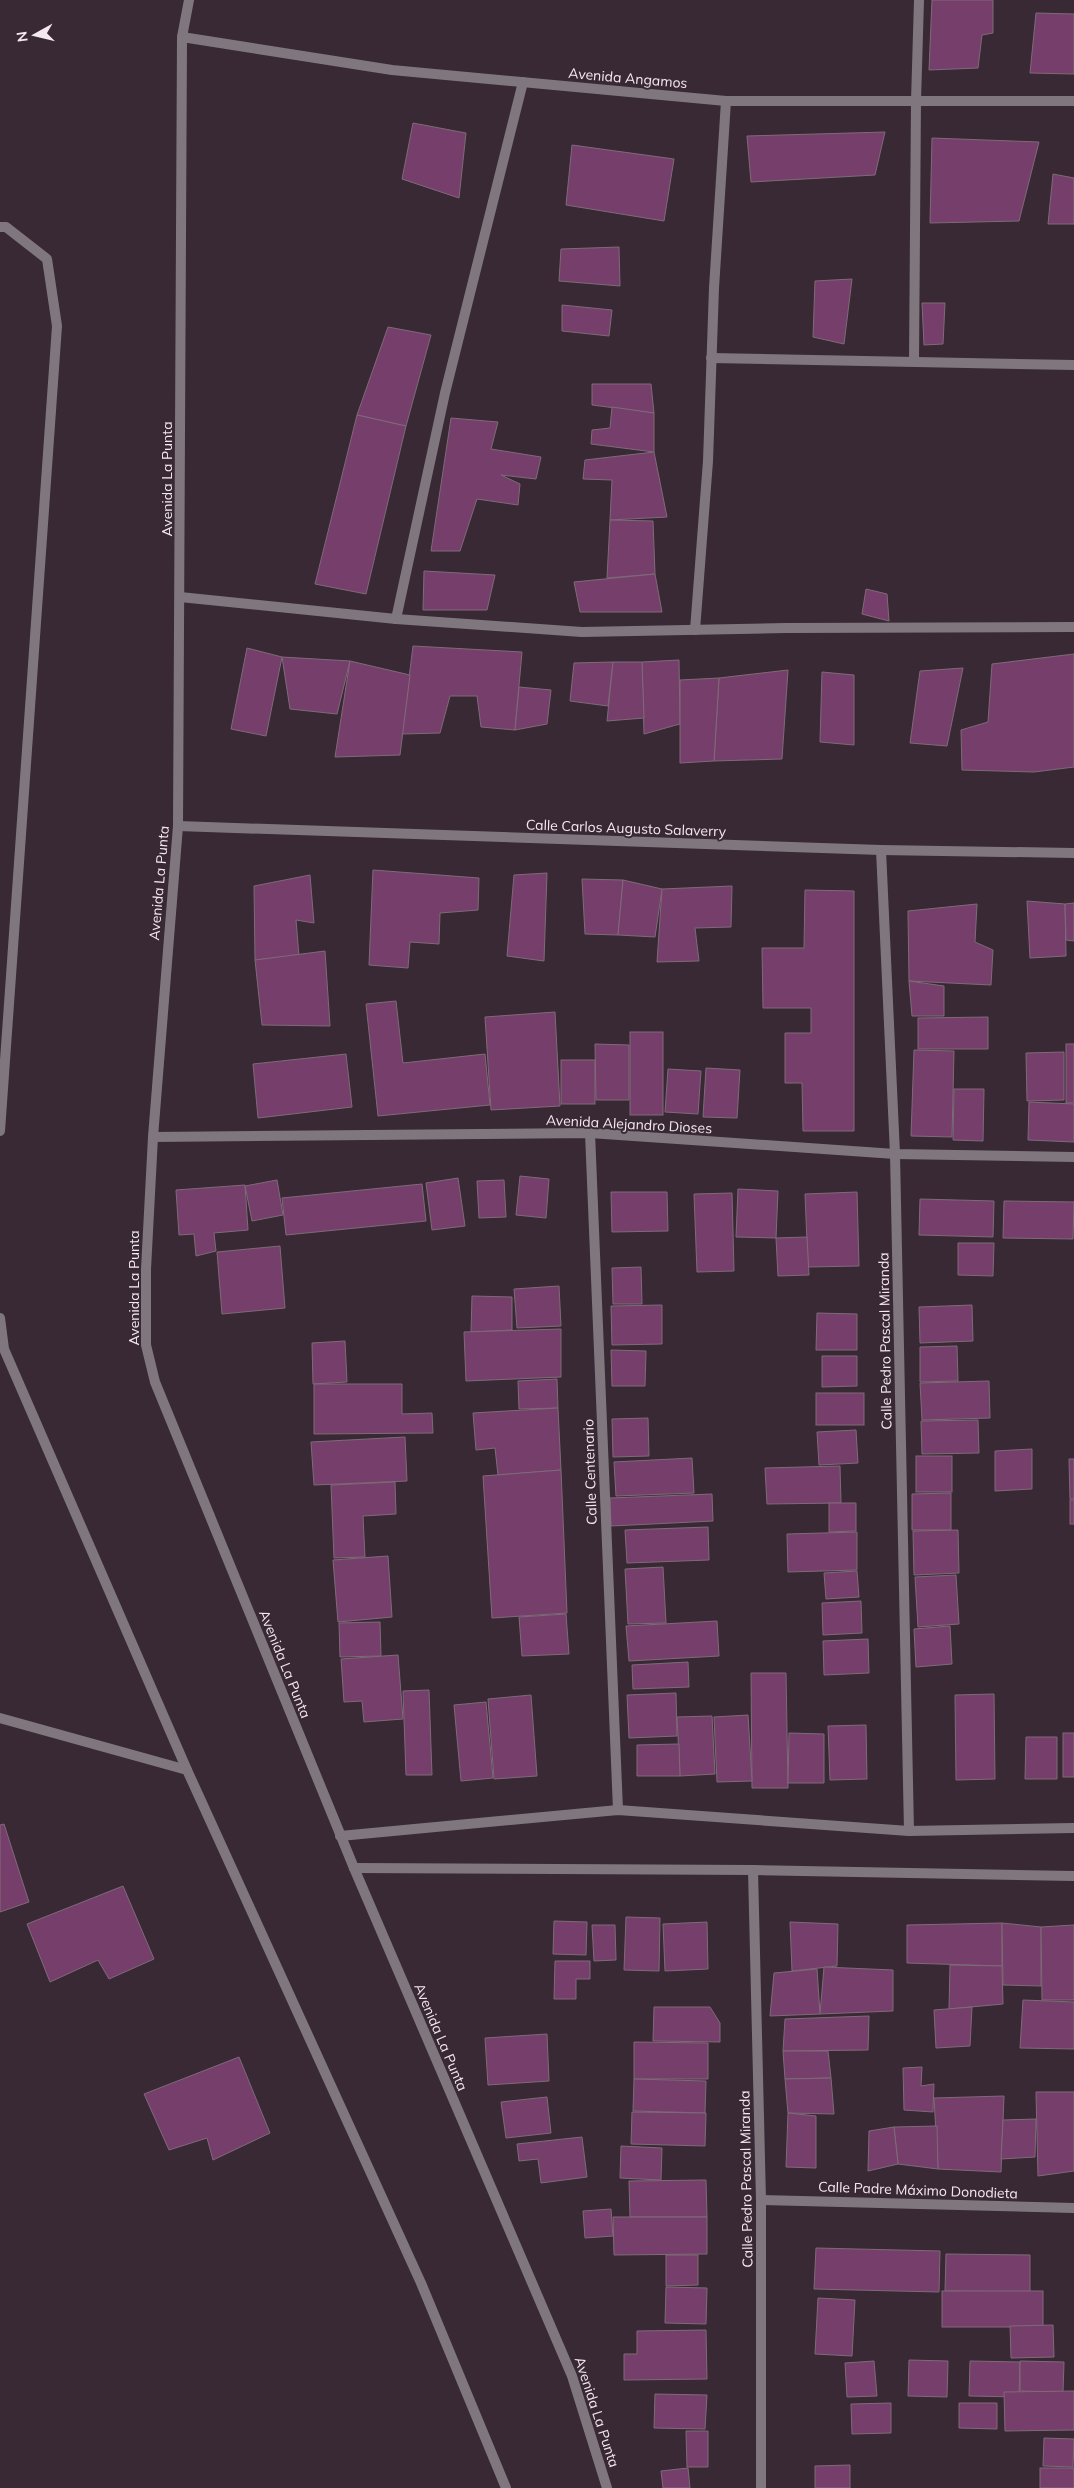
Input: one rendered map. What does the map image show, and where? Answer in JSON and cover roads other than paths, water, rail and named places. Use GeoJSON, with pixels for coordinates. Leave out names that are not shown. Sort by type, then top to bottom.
{"type":"FeatureCollection","features":[{"type":"Feature","properties":{"kind":"street","name":"Avenida La Punta"},"geometry":{"type":"LineString","coordinates":[[189,0],[182,37],[178,826],[153,1137],[146,1269],[146,1345],[154,1382],[340,1836],[572,2376],[607,2488]]}},
{"type":"Feature","properties":{"kind":"street"},"geometry":{"type":"LineString","coordinates":[[914,361],[916,101],[920,0]]}},
{"type":"Feature","properties":{"kind":"street","name":"Avenida Angamos"},"geometry":{"type":"LineString","coordinates":[[182,37],[392,70],[726,101],[1074,101]]}},
{"type":"Feature","properties":{"kind":"street"},"geometry":{"type":"LineString","coordinates":[[396,619],[445,393],[523,82]]}},
{"type":"Feature","properties":{"kind":"street"},"geometry":{"type":"LineString","coordinates":[[695,630],[708,461],[711,358],[726,101]]}},
{"type":"Feature","properties":{"kind":"street"},"geometry":{"type":"LineString","coordinates":[[0,227],[6,227],[46,260],[57,326],[0,1131]]}},
{"type":"Feature","properties":{"kind":"street"},"geometry":{"type":"LineString","coordinates":[[711,358],[1074,365]]}},
{"type":"Feature","properties":{"kind":"street"},"geometry":{"type":"LineString","coordinates":[[180,598],[396,619],[582,632],[1074,627]]}},
{"type":"Feature","properties":{"kind":"street","name":"Calle Carlos Augusto Salaverry"},"geometry":{"type":"LineString","coordinates":[[178,826],[881,850],[1074,853]]}},
{"type":"Feature","properties":{"kind":"street","name":"Calle Pedro Pascal Miranda"},"geometry":{"type":"LineString","coordinates":[[881,850],[895,1154],[909,1831]]}},
{"type":"Feature","properties":{"kind":"street","name":"Avenida Alejandro Dioses"},"geometry":{"type":"LineString","coordinates":[[153,1137],[590,1133],[895,1154],[1074,1157]]}},
{"type":"Feature","properties":{"kind":"street","name":"Calle Centenario"},"geometry":{"type":"LineString","coordinates":[[590,1133],[618,1810]]}},
{"type":"Feature","properties":{"kind":"street"},"geometry":{"type":"LineString","coordinates":[[0,1318],[4,1349],[187,1770],[421,2283],[506,2488]]}},
{"type":"Feature","properties":{"kind":"street"},"geometry":{"type":"LineString","coordinates":[[0,1718],[187,1770]]}},
{"type":"Feature","properties":{"kind":"street"},"geometry":{"type":"LineString","coordinates":[[340,1836],[618,1810],[909,1831],[1074,1828]]}},
{"type":"Feature","properties":{"kind":"street"},"geometry":{"type":"LineString","coordinates":[[354,1868],[753,1870],[1074,1876]]}},
{"type":"Feature","properties":{"kind":"street","name":"Calle Pedro Pascal Miranda"},"geometry":{"type":"LineString","coordinates":[[753,1870],[761,2200],[761,2488]]}},
{"type":"Feature","properties":{"kind":"street","name":"Calle Padre Máximo Donodieta"},"geometry":{"type":"LineString","coordinates":[[761,2200],[1074,2208]]}}]}
